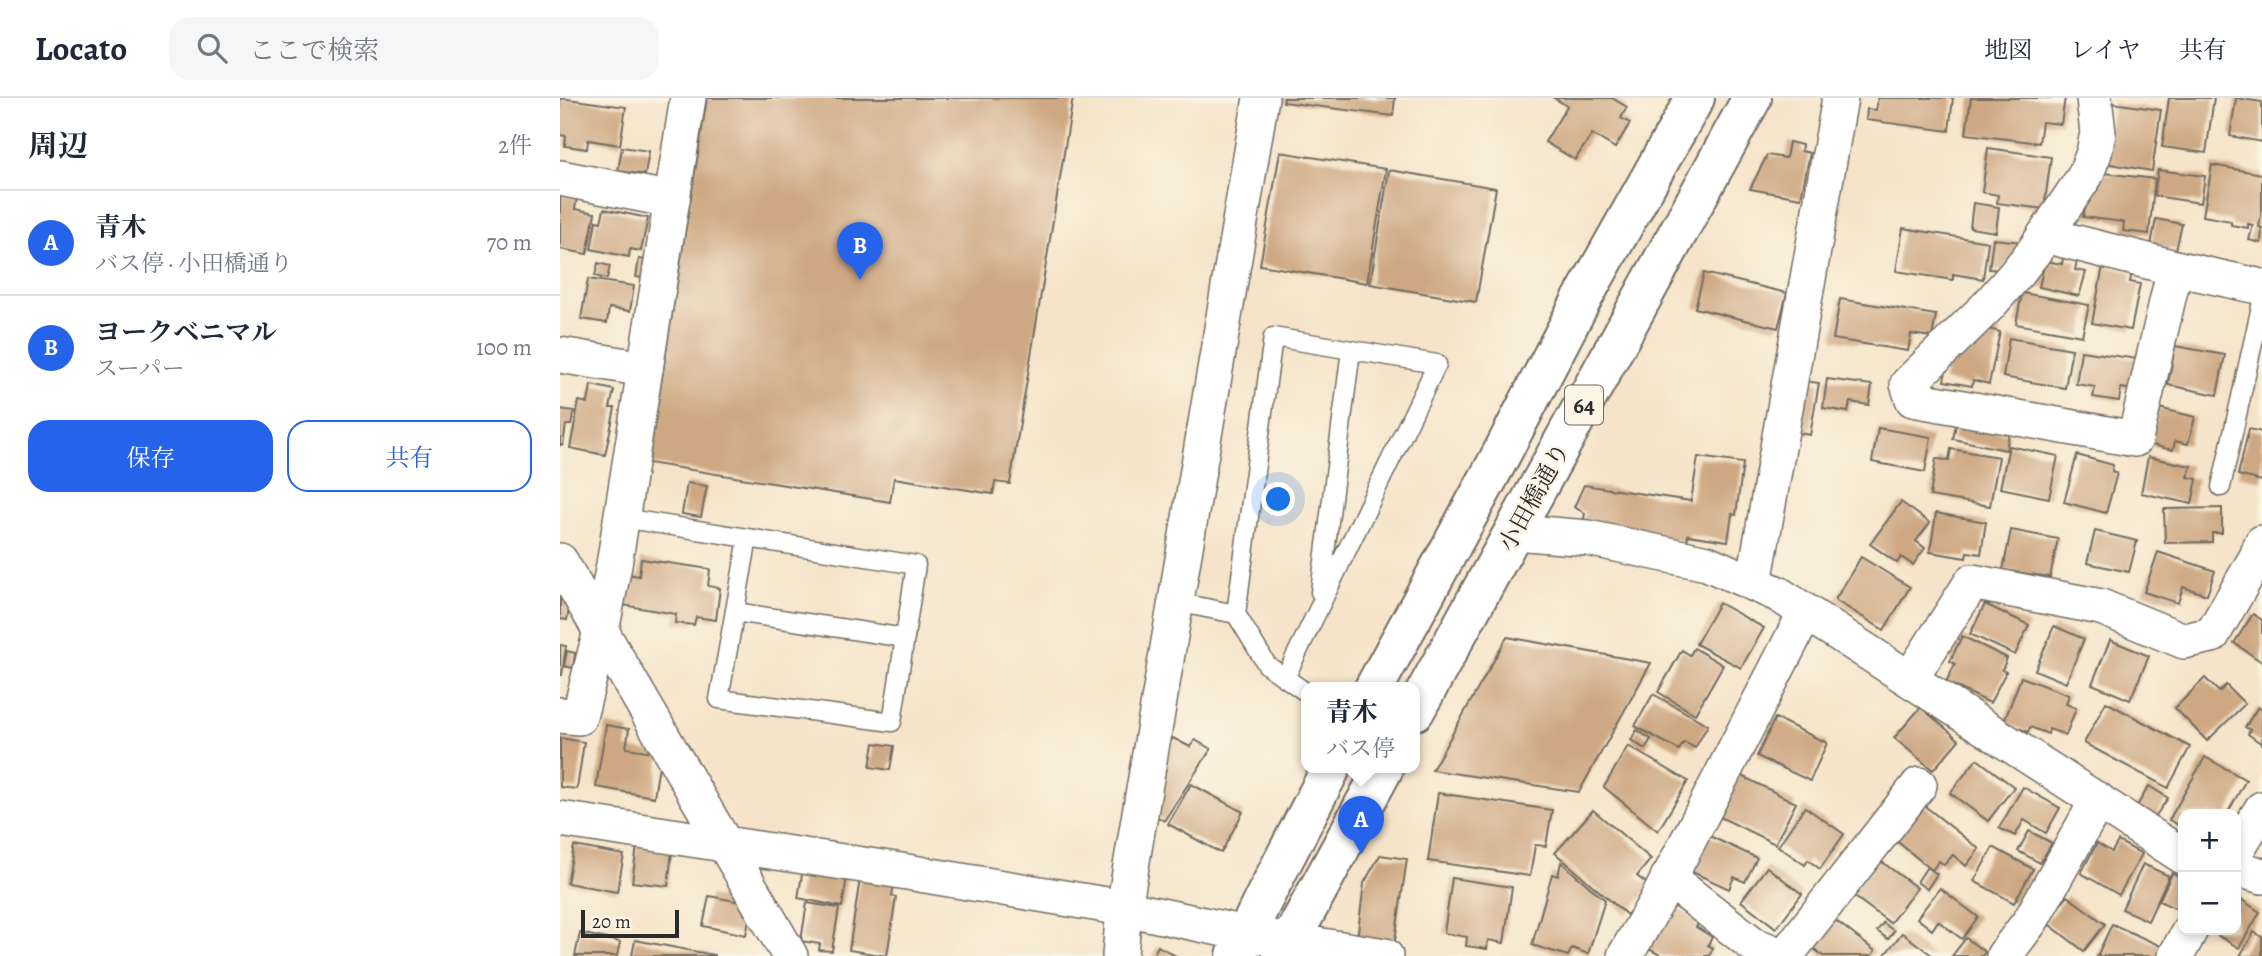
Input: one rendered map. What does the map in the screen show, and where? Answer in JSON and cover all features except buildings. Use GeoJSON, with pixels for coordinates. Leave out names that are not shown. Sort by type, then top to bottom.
{"type":"FeatureCollection","features":[{"type":"Feature","properties":{"kind":"main road","name":"小田橋通り"},"geometry":{"type":"LineString","coordinates":[[1377,682],[1580,303],[1695,98]]}},
{"type":"Feature","properties":{"kind":"main road","name":"小田橋通り"},"geometry":{"type":"LineString","coordinates":[[1420,702],[1752,98]]}},
{"type":"Feature","properties":{"kind":"main road"},"geometry":{"type":"LineString","coordinates":[[1241,945],[1328,773]]}},
{"type":"Feature","properties":{"kind":"main road"},"geometry":{"type":"LineString","coordinates":[[1285,948],[1381,773]]}},
{"type":"Feature","properties":{"kind":"street"},"geometry":{"type":"LineString","coordinates":[[560,715],[579,718],[601,631],[622,518],[688,98]]}},
{"type":"Feature","properties":{"kind":"street"},"geometry":{"type":"LineString","coordinates":[[1120,956],[1125,908],[1261,98]]}},
{"type":"Feature","properties":{"kind":"street"},"geometry":{"type":"LineString","coordinates":[[1754,583],[1840,98]]}},
{"type":"Feature","properties":{"kind":"street"},"geometry":{"type":"LineString","coordinates":[[2094,98],[2098,132],[2094,153],[2085,176],[2045,235],[1988,306],[1908,384],[1913,399],[2135,439],[2175,268]]}},
{"type":"Feature","properties":{"kind":"street"},"geometry":{"type":"LineString","coordinates":[[560,178],[672,200]]}},
{"type":"Feature","properties":{"kind":"street"},"geometry":{"type":"LineString","coordinates":[[2045,235],[2262,287]]}},
{"type":"Feature","properties":{"kind":"street"},"geometry":{"type":"LineString","coordinates":[[560,355],[645,369]]}},
{"type":"Feature","properties":{"kind":"street"},"geometry":{"type":"LineString","coordinates":[[1515,532],[1588,538],[1707,563],[1778,594],[2178,853]]}},
{"type":"Feature","properties":{"kind":"street"},"geometry":{"type":"LineString","coordinates":[[1910,679],[1972,582],[2101,607],[2184,641],[2212,635],[2257,557],[2262,542]]}},
{"type":"Feature","properties":{"kind":"street"},"geometry":{"type":"LineString","coordinates":[[560,561],[790,956]]}},
{"type":"Feature","properties":{"kind":"street"},"geometry":{"type":"LineString","coordinates":[[1625,956],[1806,612]]}},
{"type":"Feature","properties":{"kind":"street"},"geometry":{"type":"LineString","coordinates":[[1668,878],[1767,953],[1919,785]]}},
{"type":"Feature","properties":{"kind":"street"},"geometry":{"type":"LineString","coordinates":[[2004,956],[2031,920],[2098,800]]}},
{"type":"Feature","properties":{"kind":"street"},"geometry":{"type":"LineString","coordinates":[[2241,841],[2262,809]]}},
{"type":"Feature","properties":{"kind":"street"},"geometry":{"type":"LineString","coordinates":[[561,825],[726,844],[1125,908],[1241,945],[1385,956]]}},
{"type":"Feature","properties":{"kind":"street"},"geometry":{"type":"LineString","coordinates":[[2241,870],[2262,876]]}},
{"type":"Feature","properties":{"kind":"lane"},"geometry":{"type":"LineString","coordinates":[[2221,487],[2262,302]]}},
{"type":"Feature","properties":{"kind":"lane"},"geometry":{"type":"LineString","coordinates":[[1285,678],[1437,364],[1273,337],[1236,614],[1266,665],[1285,678],[1301,689]]}},
{"type":"Feature","properties":{"kind":"lane"},"geometry":{"type":"LineString","coordinates":[[1317,610],[1351,349]]}},
{"type":"Feature","properties":{"kind":"lane"},"geometry":{"type":"LineString","coordinates":[[622,518],[748,538],[916,565],[892,722],[719,699],[748,538]]}},
{"type":"Feature","properties":{"kind":"lane"},"geometry":{"type":"LineString","coordinates":[[1176,603],[1236,614]]}},
{"type":"Feature","properties":{"kind":"lane"},"geometry":{"type":"LineString","coordinates":[[735,612],[905,638]]}},
{"type":"Feature","properties":{"kind":"place","name":"ヨークベニマル"},"geometry":{"type":"Point","coordinates":[860,280]}},
{"type":"Feature","properties":{"kind":"place","name":"青木"},"geometry":{"type":"Point","coordinates":[1361,854]}}]}
